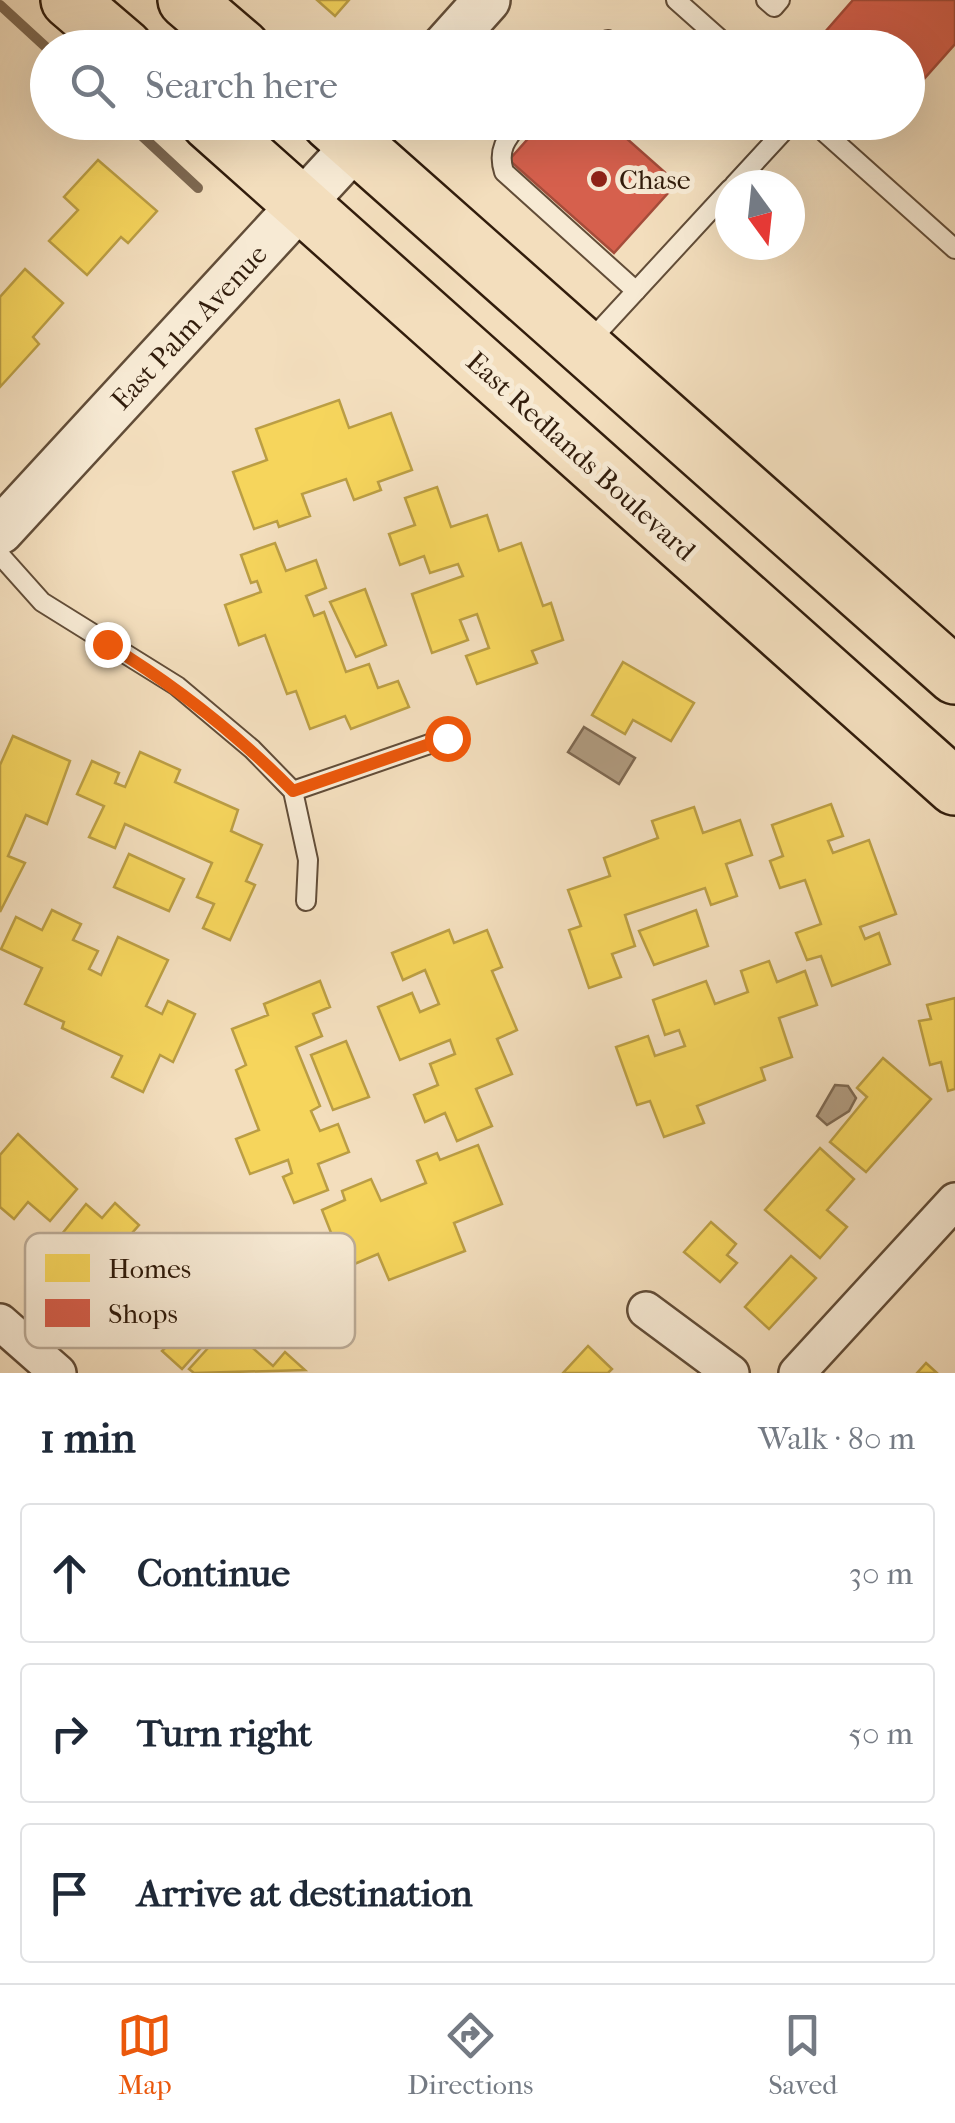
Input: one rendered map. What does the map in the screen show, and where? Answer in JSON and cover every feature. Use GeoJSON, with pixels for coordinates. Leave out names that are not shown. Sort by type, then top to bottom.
{"type":"FeatureCollection","features":[{"type":"Feature","properties":{"kind":"main road"},"geometry":{"type":"LineString","coordinates":[[69,0],[104,30]]}},
{"type":"Feature","properties":{"kind":"main road"},"geometry":{"type":"LineString","coordinates":[[186,0],[221,30]]}},
{"type":"Feature","properties":{"kind":"main road","name":"East Redlands Boulevard"},"geometry":{"type":"LineString","coordinates":[[228,140],[955,786]]}},
{"type":"Feature","properties":{"kind":"main road"},"geometry":{"type":"LineString","coordinates":[[366,140],[584,347],[955,676]]}},
{"type":"Feature","properties":{"kind":"street"},"geometry":{"type":"LineString","coordinates":[[460,30],[486,0]]}},
{"type":"Feature","properties":{"kind":"street","name":"East Palm Avenue"},"geometry":{"type":"LineString","coordinates":[[0,531],[300,205],[348,140]]}},
{"type":"Feature","properties":{"kind":"street"},"geometry":{"type":"LineString","coordinates":[[797,1373],[955,1202]]}},
{"type":"Feature","properties":{"kind":"street"},"geometry":{"type":"LineString","coordinates":[[646,1310],[730,1373]]}},
{"type":"Feature","properties":{"kind":"street"},"geometry":{"type":"LineString","coordinates":[[0,1322],[25,1344]]}},
{"type":"Feature","properties":{"kind":"street"},"geometry":{"type":"LineString","coordinates":[[30,1348],[58,1373]]}},
{"type":"Feature","properties":{"kind":"lane"},"geometry":{"type":"LineString","coordinates":[[676,0],[710,30]]}},
{"type":"Feature","properties":{"kind":"lane"},"geometry":{"type":"LineString","coordinates":[[766,0],[774,7],[780,0]]}},
{"type":"Feature","properties":{"kind":"lane"},"geometry":{"type":"LineString","coordinates":[[506,140],[500,159],[504,172],[636,291]]}},
{"type":"Feature","properties":{"kind":"lane"},"geometry":{"type":"LineString","coordinates":[[748,170],[775,140]]}},
{"type":"Feature","properties":{"kind":"lane"},"geometry":{"type":"LineString","coordinates":[[834,140],[955,249]]}},
{"type":"Feature","properties":{"kind":"lane"},"geometry":{"type":"LineString","coordinates":[[584,347],[715,205]]}},
{"type":"Feature","properties":{"kind":"lane"},"geometry":{"type":"LineString","coordinates":[[0,554],[42,602],[177,686],[252,749],[293,791],[308,860],[306,901]]}},
{"type":"Feature","properties":{"kind":"lane"},"geometry":{"type":"LineString","coordinates":[[293,791],[447,738]]}},
{"type":"Feature","properties":{"kind":"shaded area"},"geometry":{"type":"Polygon","coordinates":[[[584,727],[635,758],[619,784],[568,752],[584,727]]]}},
{"type":"Feature","properties":{"kind":"shaded area"},"geometry":{"type":"Polygon","coordinates":[[[835,1085],[848,1086],[856,1098],[849,1111],[827,1125],[817,1116],[835,1085]]]}},
{"type":"Feature","properties":{"kind":"building: Homes"},"geometry":{"type":"Polygon","coordinates":[[[317,0],[349,0],[335,16],[317,0]]]}},
{"type":"Feature","properties":{"kind":"building: Homes"},"geometry":{"type":"Polygon","coordinates":[[[98,160],[157,211],[128,243],[121,237],[87,275],[49,241],[78,210],[64,197],[98,160]]]}},
{"type":"Feature","properties":{"kind":"building: Homes"},"geometry":{"type":"Polygon","coordinates":[[[25,269],[63,303],[33,337],[39,344],[0,387],[0,297],[25,269]]]}},
{"type":"Feature","properties":{"kind":"building: Homes"},"geometry":{"type":"Polygon","coordinates":[[[339,400],[349,428],[391,413],[412,470],[378,482],[381,490],[354,500],[346,479],[302,494],[310,516],[279,527],[277,521],[254,529],[233,472],[267,460],[256,429],[339,400]]]}},
{"type":"Feature","properties":{"kind":"building: Homes"},"geometry":{"type":"Polygon","coordinates":[[[437,487],[451,527],[487,515],[499,551],[521,543],[543,606],[551,603],[563,640],[532,651],[537,663],[477,684],[466,656],[489,648],[477,614],[460,620],[468,640],[432,653],[412,594],[463,576],[458,564],[430,573],[424,556],[400,565],[389,534],[415,525],[405,498],[437,487]]]}},
{"type":"Feature","properties":{"kind":"building: Homes"},"geometry":{"type":"Polygon","coordinates":[[[275,543],[286,571],[316,560],[326,588],[306,596],[314,616],[324,612],[346,672],[369,664],[378,688],[398,681],[409,707],[351,729],[345,716],[310,729],[296,691],[287,694],[265,635],[239,645],[225,605],[261,592],[257,581],[251,583],[241,555],[275,543]]]}},
{"type":"Feature","properties":{"kind":"building: Homes"},"geometry":{"type":"Polygon","coordinates":[[[365,589],[386,645],[356,657],[330,602],[365,589]]]}},
{"type":"Feature","properties":{"kind":"building: Homes"},"geometry":{"type":"Polygon","coordinates":[[[623,662],[694,703],[671,741],[633,720],[625,734],[592,715],[623,662]]]}},
{"type":"Feature","properties":{"kind":"building: Homes"},"geometry":{"type":"Polygon","coordinates":[[[13,736],[70,761],[47,824],[26,815],[8,856],[25,863],[0,912],[0,765],[13,736]]]}},
{"type":"Feature","properties":{"kind":"building: Homes"},"geometry":{"type":"Polygon","coordinates":[[[140,752],[180,770],[175,782],[238,810],[231,831],[262,845],[246,881],[255,885],[230,940],[203,928],[214,904],[197,897],[212,863],[125,824],[115,848],[89,837],[104,806],[77,794],[92,761],[119,773],[115,783],[125,787],[140,752]]]}},
{"type":"Feature","properties":{"kind":"building: Homes"},"geometry":{"type":"Polygon","coordinates":[[[831,804],[843,836],[828,841],[833,853],[869,840],[896,914],[860,927],[865,939],[879,933],[890,964],[832,986],[821,956],[807,960],[796,933],[821,924],[805,880],[780,888],[770,861],[783,856],[772,825],[831,804]]]}},
{"type":"Feature","properties":{"kind":"building: Homes"},"geometry":{"type":"Polygon","coordinates":[[[694,807],[703,833],[740,820],[752,855],[726,864],[737,896],[711,905],[705,888],[625,915],[635,946],[612,954],[621,977],[589,988],[569,930],[581,926],[568,890],[610,876],[604,858],[658,838],[652,821],[694,807]]]}},
{"type":"Feature","properties":{"kind":"building: Homes"},"geometry":{"type":"Polygon","coordinates":[[[129,854],[184,879],[169,911],[114,887],[129,854]]]}},
{"type":"Feature","properties":{"kind":"building: Homes"},"geometry":{"type":"Polygon","coordinates":[[[52,910],[81,924],[73,940],[98,951],[89,969],[101,975],[118,937],[168,960],[146,1006],[162,1014],[168,1001],[195,1014],[173,1062],[160,1055],[143,1092],[112,1077],[122,1056],[62,1028],[64,1022],[25,1004],[42,968],[1,949],[16,917],[42,930],[52,910]]]}},
{"type":"Feature","properties":{"kind":"building: Homes"},"geometry":{"type":"Polygon","coordinates":[[[696,910],[708,946],[654,965],[639,931],[696,910]]]}},
{"type":"Feature","properties":{"kind":"building: Homes"},"geometry":{"type":"Polygon","coordinates":[[[449,930],[454,943],[487,930],[502,967],[492,971],[517,1030],[497,1039],[512,1074],[476,1089],[492,1126],[457,1141],[445,1113],[425,1122],[414,1095],[438,1085],[430,1064],[455,1054],[450,1040],[400,1060],[378,1007],[412,993],[420,1012],[439,1004],[425,970],[403,980],[392,953],[449,930]]]}},
{"type":"Feature","properties":{"kind":"building: Homes"},"geometry":{"type":"Polygon","coordinates":[[[769,961],[777,982],[805,971],[817,1005],[779,1018],[792,1057],[761,1068],[765,1080],[697,1106],[704,1123],[664,1137],[650,1101],[637,1105],[616,1047],[648,1036],[655,1056],[685,1046],[679,1030],[665,1035],[653,1000],[706,981],[715,1004],[748,992],[741,971],[769,961]]]}},
{"type":"Feature","properties":{"kind":"building: Homes"},"geometry":{"type":"Polygon","coordinates":[[[320,981],[330,1007],[313,1014],[322,1036],[296,1047],[320,1106],[311,1111],[320,1131],[338,1124],[349,1152],[318,1164],[328,1190],[294,1203],[283,1177],[292,1173],[288,1160],[250,1174],[236,1139],[259,1130],[236,1070],[246,1065],[232,1029],[268,1015],[264,1004],[320,981]]]}},
{"type":"Feature","properties":{"kind":"building: Homes"},"geometry":{"type":"Polygon","coordinates":[[[955,998],[955,1089],[948,1091],[941,1062],[930,1065],[919,1021],[931,1019],[927,1005],[955,998]]]}},
{"type":"Feature","properties":{"kind":"building: Homes"},"geometry":{"type":"Polygon","coordinates":[[[346,1041],[369,1097],[333,1110],[311,1055],[346,1041]]]}},
{"type":"Feature","properties":{"kind":"building: Homes"},"geometry":{"type":"Polygon","coordinates":[[[883,1058],[931,1099],[866,1172],[830,1142],[867,1097],[857,1088],[883,1058]]]}},
{"type":"Feature","properties":{"kind":"building: Homes"},"geometry":{"type":"Polygon","coordinates":[[[18,1134],[77,1189],[50,1221],[28,1202],[14,1219],[0,1207],[0,1155],[18,1134]]]}},
{"type":"Feature","properties":{"kind":"building: Homes"},"geometry":{"type":"Polygon","coordinates":[[[478,1145],[502,1204],[454,1223],[465,1251],[389,1280],[378,1254],[355,1264],[355,1233],[331,1233],[322,1210],[345,1200],[342,1191],[371,1179],[381,1201],[426,1183],[417,1161],[437,1153],[440,1160],[478,1145]]]}},
{"type":"Feature","properties":{"kind":"building: Homes"},"geometry":{"type":"Polygon","coordinates":[[[820,1148],[854,1179],[827,1210],[847,1227],[820,1258],[765,1210],[820,1148]]]}},
{"type":"Feature","properties":{"kind":"building: Homes"},"geometry":{"type":"Polygon","coordinates":[[[115,1203],[139,1225],[132,1233],[63,1233],[86,1204],[102,1218],[115,1203]]]}},
{"type":"Feature","properties":{"kind":"building: Homes"},"geometry":{"type":"Polygon","coordinates":[[[711,1222],[736,1244],[727,1255],[737,1263],[720,1282],[684,1252],[711,1222]]]}},
{"type":"Feature","properties":{"kind":"building: Homes"},"geometry":{"type":"Polygon","coordinates":[[[791,1256],[816,1278],[769,1329],[745,1307],[791,1256]]]}},
{"type":"Feature","properties":{"kind":"building: Homes"},"geometry":{"type":"Polygon","coordinates":[[[588,1346],[612,1369],[608,1373],[563,1373],[588,1346]]]}},
{"type":"Feature","properties":{"kind":"building: Homes"},"geometry":{"type":"Polygon","coordinates":[[[165,1348],[201,1348],[182,1369],[162,1351],[165,1348]]]}},
{"type":"Feature","properties":{"kind":"building: Homes"},"geometry":{"type":"Polygon","coordinates":[[[208,1348],[253,1348],[273,1366],[285,1352],[305,1370],[194,1373],[189,1369],[208,1348]]]}},
{"type":"Feature","properties":{"kind":"building: Homes"},"geometry":{"type":"Polygon","coordinates":[[[926,1363],[937,1373],[917,1373],[926,1363]]]}},
{"type":"Feature","properties":{"kind":"building: Shops"},"geometry":{"type":"Polygon","coordinates":[[[853,0],[955,0],[955,44],[925,78],[925,30],[827,30],[853,0]]]}},
{"type":"Feature","properties":{"kind":"building: Shops"},"geometry":{"type":"Polygon","coordinates":[[[527,140],[628,140],[677,183],[614,253],[509,160],[527,140]]]}},
{"type":"Feature","properties":{"kind":"waterway"},"geometry":{"type":"LineString","coordinates":[[0,5],[30,32]]}},
{"type":"Feature","properties":{"kind":"waterway"},"geometry":{"type":"LineString","coordinates":[[146,140],[198,188]]}},
{"type":"Feature","properties":{"kind":"place","name":"Chase"},"geometry":{"type":"Point","coordinates":[599,179]}},
{"type":"Feature","properties":{"kind":"route"},"geometry":{"type":"LineString","coordinates":[[107,644],[177,686],[252,749],[293,791],[447,738]]}}]}
